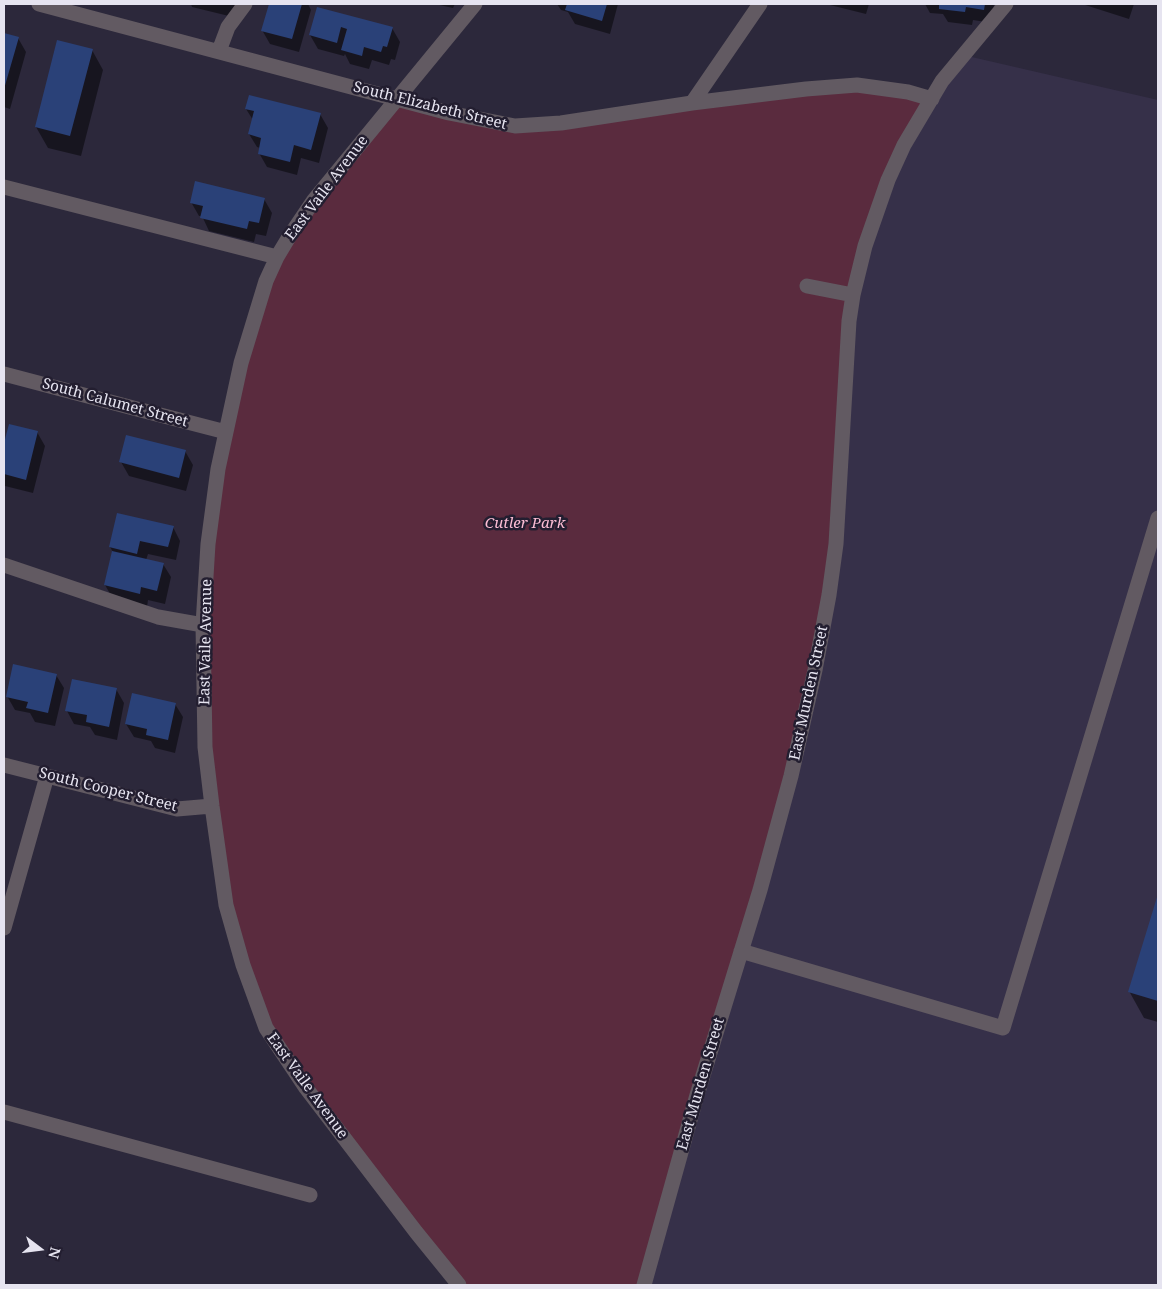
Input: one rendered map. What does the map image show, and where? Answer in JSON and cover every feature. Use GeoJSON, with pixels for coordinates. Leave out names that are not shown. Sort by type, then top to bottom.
{"type":"FeatureCollection","features":[{"type":"Feature","properties":{"kind":"street","name":"South Elizabeth Street"},"geometry":{"type":"LineString","coordinates":[[39,4],[449,113],[515,126],[562,124],[692,104],[806,89],[858,85],[908,92],[932,98]]}},
{"type":"Feature","properties":{"kind":"street"},"geometry":{"type":"LineString","coordinates":[[219,51],[228,27],[245,4]]}},
{"type":"Feature","properties":{"kind":"street","name":"East Vaile Avenue"},"geometry":{"type":"LineString","coordinates":[[459,1285],[306,1088],[266,1028],[243,965],[226,904],[205,747],[203,625],[208,544],[218,469],[241,363],[266,281],[288,237],[314,200],[474,4]]}},
{"type":"Feature","properties":{"kind":"street"},"geometry":{"type":"LineString","coordinates":[[692,104],[760,4]]}},
{"type":"Feature","properties":{"kind":"street"},"geometry":{"type":"LineString","coordinates":[[932,98],[942,81],[1006,4]]}},
{"type":"Feature","properties":{"kind":"street","name":"East Murden Street"},"geometry":{"type":"LineString","coordinates":[[644,1285],[697,1095],[760,890],[791,776],[815,670],[836,544],[849,320],[853,294],[865,246],[888,180],[904,145],[932,98]]}},
{"type":"Feature","properties":{"kind":"street"},"geometry":{"type":"LineString","coordinates":[[4,187],[277,257]]}},
{"type":"Feature","properties":{"kind":"street"},"geometry":{"type":"LineString","coordinates":[[807,286],[853,294]]}},
{"type":"Feature","properties":{"kind":"street","name":"South Calumet Street"},"geometry":{"type":"LineString","coordinates":[[4,374],[226,432]]}},
{"type":"Feature","properties":{"kind":"street"},"geometry":{"type":"LineString","coordinates":[[741,951],[1002,1028],[1158,518]]}},
{"type":"Feature","properties":{"kind":"street"},"geometry":{"type":"LineString","coordinates":[[4,565],[158,617],[203,625]]}},
{"type":"Feature","properties":{"kind":"street","name":"South Cooper Street"},"geometry":{"type":"LineString","coordinates":[[4,765],[177,809],[212,806]]}},
{"type":"Feature","properties":{"kind":"street"},"geometry":{"type":"LineString","coordinates":[[4,928],[46,776]]}},
{"type":"Feature","properties":{"kind":"street"},"geometry":{"type":"LineString","coordinates":[[4,1112],[310,1195]]}},
{"type":"Feature","properties":{"kind":"shaded area"},"geometry":{"type":"Polygon","coordinates":[[[963,55],[1158,100],[1158,1285],[644,1285],[849,321],[888,180],[963,55]]]}},
{"type":"Feature","properties":{"kind":"green space","name":"Cutler Park"},"geometry":{"type":"Polygon","coordinates":[[[857,85],[932,99],[904,145],[853,295],[836,544],[815,670],[644,1285],[459,1285],[266,1028],[243,965],[212,806],[203,625],[218,469],[277,257],[396,99],[515,126],[857,85]]]}},
{"type":"Feature","properties":{"kind":"building"},"geometry":{"type":"Polygon","coordinates":[[[269,4],[302,4],[292,39],[261,31],[269,4]]]}},
{"type":"Feature","properties":{"kind":"building"},"geometry":{"type":"Polygon","coordinates":[[[567,4],[607,4],[602,21],[565,10],[567,4]]]}},
{"type":"Feature","properties":{"kind":"building"},"geometry":{"type":"Polygon","coordinates":[[[939,4],[985,4],[984,10],[966,7],[965,12],[939,9],[939,4]]]}},
{"type":"Feature","properties":{"kind":"building"},"geometry":{"type":"Polygon","coordinates":[[[317,7],[393,27],[387,47],[383,46],[381,52],[364,47],[362,56],[341,50],[347,29],[341,27],[337,43],[309,35],[317,7]]]}},
{"type":"Feature","properties":{"kind":"building"},"geometry":{"type":"Polygon","coordinates":[[[4,33],[19,37],[4,89],[4,33]]]}},
{"type":"Feature","properties":{"kind":"building"},"geometry":{"type":"Polygon","coordinates":[[[57,40],[93,49],[70,136],[35,127],[57,40]]]}},
{"type":"Feature","properties":{"kind":"building"},"geometry":{"type":"Polygon","coordinates":[[[249,95],[321,113],[311,150],[294,145],[290,162],[258,154],[261,138],[248,134],[254,111],[245,109],[249,95]]]}},
{"type":"Feature","properties":{"kind":"building"},"geometry":{"type":"Polygon","coordinates":[[[195,181],[265,198],[259,223],[249,221],[247,229],[200,218],[203,206],[190,203],[195,181]]]}},
{"type":"Feature","properties":{"kind":"building"},"geometry":{"type":"Polygon","coordinates":[[[9,424],[38,431],[26,480],[4,474],[4,443],[9,424]]]}},
{"type":"Feature","properties":{"kind":"building"},"geometry":{"type":"Polygon","coordinates":[[[126,435],[186,450],[179,478],[119,462],[126,435]]]}},
{"type":"Feature","properties":{"kind":"building"},"geometry":{"type":"Polygon","coordinates":[[[117,513],[174,526],[168,547],[140,541],[137,554],[109,547],[117,513]]]}},
{"type":"Feature","properties":{"kind":"building"},"geometry":{"type":"Polygon","coordinates":[[[112,551],[164,563],[157,591],[141,587],[140,594],[104,585],[112,551]]]}},
{"type":"Feature","properties":{"kind":"building"},"geometry":{"type":"Polygon","coordinates":[[[13,664],[57,674],[48,713],[26,708],[28,702],[6,697],[13,664]]]}},
{"type":"Feature","properties":{"kind":"building"},"geometry":{"type":"Polygon","coordinates":[[[72,679],[117,688],[109,727],[86,722],[87,715],[65,711],[72,679]]]}},
{"type":"Feature","properties":{"kind":"building"},"geometry":{"type":"Polygon","coordinates":[[[132,693],[176,703],[168,740],[146,735],[147,729],[125,724],[132,693]]]}},
{"type":"Feature","properties":{"kind":"building"},"geometry":{"type":"Polygon","coordinates":[[[1158,894],[1158,1001],[1128,992],[1158,894]]]}}]}
